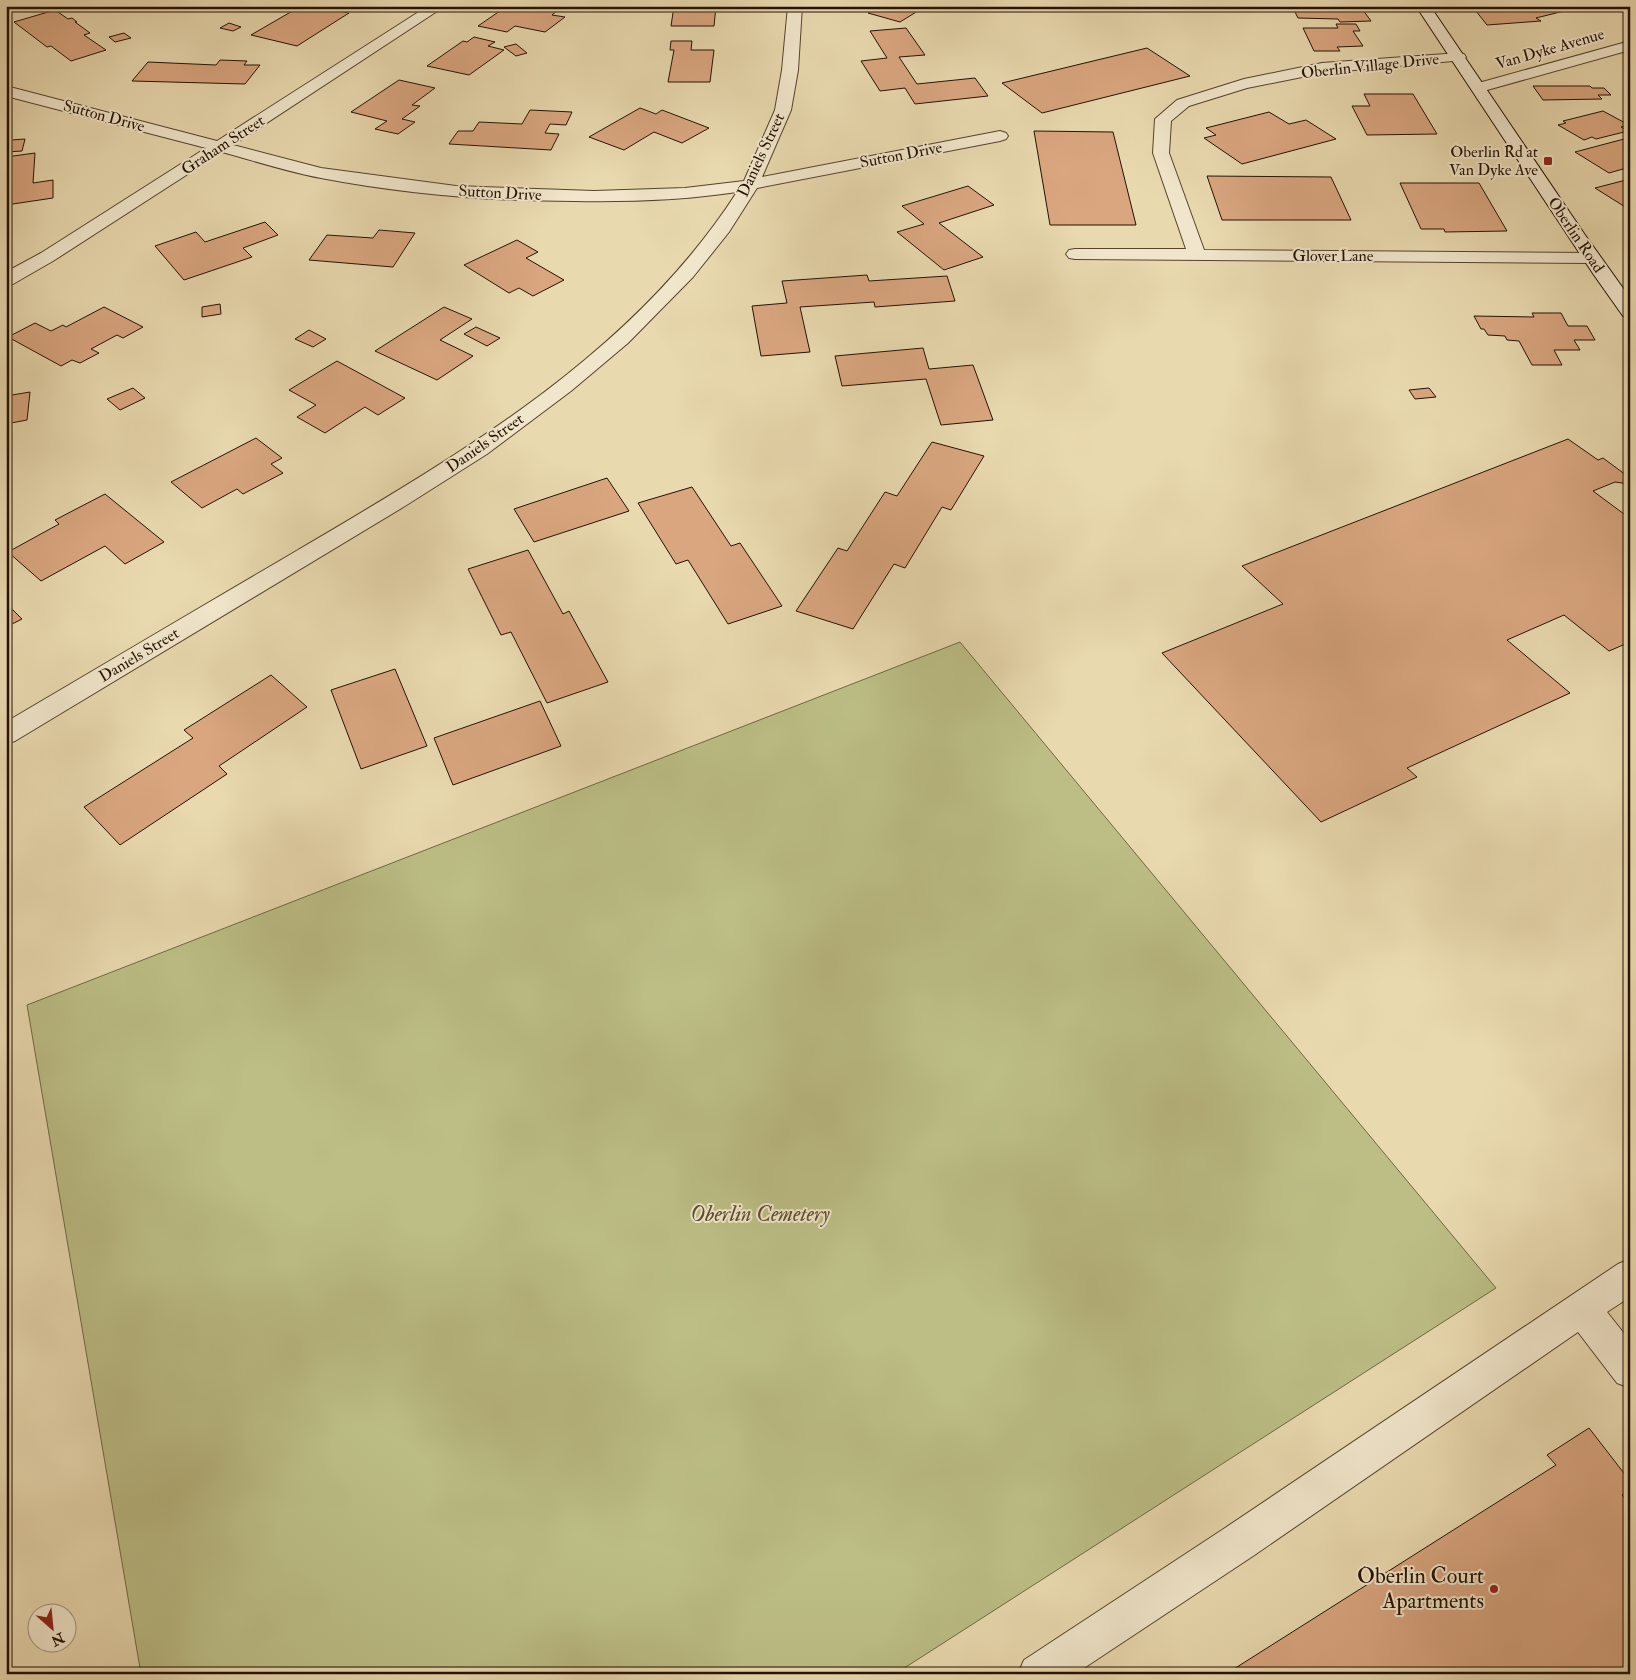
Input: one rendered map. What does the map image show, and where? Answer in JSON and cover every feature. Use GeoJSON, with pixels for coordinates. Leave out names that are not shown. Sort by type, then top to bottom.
{"type":"FeatureCollection","features":[{"type":"Feature","properties":{"kind":"street","name":"Graham Street"},"geometry":{"type":"LineString","coordinates":[[6,280],[48,257],[438,6]]}},
{"type":"Feature","properties":{"kind":"street","name":"Daniels Street"},"geometry":{"type":"LineString","coordinates":[[6,734],[398,501],[480,449],[556,393],[621,339],[687,273],[723,228],[751,184],[783,110],[790,70],[795,6]]}},
{"type":"Feature","properties":{"kind":"street","name":"Oberlin Road"},"geometry":{"type":"LineString","coordinates":[[1423,6],[1480,87],[1590,258],[1630,312]]}},
{"type":"Feature","properties":{"kind":"street","name":"Van Dyke Avenue"},"geometry":{"type":"LineString","coordinates":[[1480,87],[1630,45]]}},
{"type":"Feature","properties":{"kind":"street","name":"Oberlin Village Drive"},"geometry":{"type":"LineString","coordinates":[[1197,255],[1161,153],[1163,119],[1183,103],[1244,84],[1322,68],[1459,57]]}},
{"type":"Feature","properties":{"kind":"street","name":"Sutton Drive"},"geometry":{"type":"LineString","coordinates":[[6,91],[320,173],[358,180],[475,193],[617,196],[686,193],[751,184],[1000,136]]}},
{"type":"Feature","properties":{"kind":"street","name":"Glover Lane"},"geometry":{"type":"LineString","coordinates":[[1075,254],[1590,258]]}},
{"type":"Feature","properties":{"kind":"street"},"geometry":{"type":"LineString","coordinates":[[1038,1674],[1239,1542],[1583,1310],[1630,1276]]}},
{"type":"Feature","properties":{"kind":"street"},"geometry":{"type":"LineString","coordinates":[[1583,1310],[1630,1370]]}},
{"type":"Feature","properties":{"kind":"green space","name":"Oberlin Cemetery"},"geometry":{"type":"Polygon","coordinates":[[[960,642],[1496,1288],[895,1674],[141,1674],[27,1005],[960,642]]]}},
{"type":"Feature","properties":{"kind":"building"},"geometry":{"type":"Polygon","coordinates":[[[131,6],[157,6],[147,11],[131,6]]]}},
{"type":"Feature","properties":{"kind":"building"},"geometry":{"type":"Polygon","coordinates":[[[301,6],[315,6],[349,13],[297,46],[251,35],[301,6]]]}},
{"type":"Feature","properties":{"kind":"building"},"geometry":{"type":"Polygon","coordinates":[[[507,6],[563,6],[552,15],[565,17],[545,32],[515,26],[507,32],[478,26],[507,6]]]}},
{"type":"Feature","properties":{"kind":"building"},"geometry":{"type":"Polygon","coordinates":[[[674,6],[716,6],[714,26],[671,26],[674,6]]]}},
{"type":"Feature","properties":{"kind":"building"},"geometry":{"type":"Polygon","coordinates":[[[879,6],[926,6],[900,22],[868,13],[879,6]]]}},
{"type":"Feature","properties":{"kind":"building"},"geometry":{"type":"Polygon","coordinates":[[[1292,6],[1360,6],[1371,21],[1340,22],[1338,19],[1298,18],[1292,6]]]}},
{"type":"Feature","properties":{"kind":"building"},"geometry":{"type":"Polygon","coordinates":[[[1472,6],[1580,7],[1536,18],[1541,21],[1487,25],[1472,6]]]}},
{"type":"Feature","properties":{"kind":"building"},"geometry":{"type":"Polygon","coordinates":[[[55,10],[68,19],[72,18],[90,33],[84,35],[106,50],[71,61],[51,46],[47,47],[14,22],[55,10]]]}},
{"type":"Feature","properties":{"kind":"building"},"geometry":{"type":"Polygon","coordinates":[[[229,23],[241,27],[233,31],[220,28],[229,23]]]}},
{"type":"Feature","properties":{"kind":"building"},"geometry":{"type":"Polygon","coordinates":[[[1336,24],[1356,24],[1360,31],[1353,31],[1363,46],[1337,47],[1340,51],[1314,51],[1303,28],[1338,28],[1336,24]]]}},
{"type":"Feature","properties":{"kind":"building"},"geometry":{"type":"Polygon","coordinates":[[[906,28],[925,55],[899,57],[917,84],[975,78],[988,96],[915,104],[905,88],[880,91],[861,61],[887,58],[870,31],[906,28]]]}},
{"type":"Feature","properties":{"kind":"building"},"geometry":{"type":"Polygon","coordinates":[[[124,33],[131,38],[115,42],[109,37],[124,33]]]}},
{"type":"Feature","properties":{"kind":"building"},"geometry":{"type":"Polygon","coordinates":[[[474,37],[495,42],[488,46],[504,50],[469,75],[427,66],[463,41],[467,42],[474,37]]]}},
{"type":"Feature","properties":{"kind":"building"},"geometry":{"type":"Polygon","coordinates":[[[671,41],[692,41],[691,50],[714,50],[710,82],[668,82],[674,50],[670,50],[671,41]]]}},
{"type":"Feature","properties":{"kind":"building"},"geometry":{"type":"Polygon","coordinates":[[[516,44],[527,53],[516,56],[504,47],[516,44]]]}},
{"type":"Feature","properties":{"kind":"building"},"geometry":{"type":"Polygon","coordinates":[[[1147,48],[1190,76],[1042,113],[1002,83],[1147,48]]]}},
{"type":"Feature","properties":{"kind":"building"},"geometry":{"type":"Polygon","coordinates":[[[220,60],[247,61],[244,65],[260,65],[245,84],[132,81],[148,62],[216,65],[220,60]]]}},
{"type":"Feature","properties":{"kind":"building"},"geometry":{"type":"Polygon","coordinates":[[[399,80],[435,88],[412,105],[420,106],[402,119],[415,122],[398,134],[375,129],[387,121],[351,112],[399,80]]]}},
{"type":"Feature","properties":{"kind":"building"},"geometry":{"type":"Polygon","coordinates":[[[1533,86],[1590,86],[1592,88],[1604,88],[1611,95],[1598,95],[1602,99],[1543,100],[1533,86]]]}},
{"type":"Feature","properties":{"kind":"building"},"geometry":{"type":"Polygon","coordinates":[[[1364,94],[1413,94],[1437,134],[1367,135],[1352,106],[1370,106],[1364,94]]]}},
{"type":"Feature","properties":{"kind":"building"},"geometry":{"type":"Polygon","coordinates":[[[640,108],[656,114],[662,110],[709,128],[682,143],[654,132],[624,150],[589,137],[640,108]]]}},
{"type":"Feature","properties":{"kind":"building"},"geometry":{"type":"Polygon","coordinates":[[[530,110],[572,112],[566,125],[550,124],[545,133],[559,134],[551,150],[449,144],[458,131],[473,131],[479,122],[522,124],[530,110]]]}},
{"type":"Feature","properties":{"kind":"building"},"geometry":{"type":"Polygon","coordinates":[[[1603,111],[1629,125],[1621,127],[1628,131],[1584,140],[1558,125],[1566,123],[1563,121],[1603,111]]]}},
{"type":"Feature","properties":{"kind":"building"},"geometry":{"type":"Polygon","coordinates":[[[1269,112],[1289,124],[1306,120],[1336,139],[1242,164],[1204,138],[1216,135],[1206,128],[1269,112]]]}},
{"type":"Feature","properties":{"kind":"building"},"geometry":{"type":"Polygon","coordinates":[[[1034,131],[1113,132],[1136,225],[1050,225],[1034,131]]]}},
{"type":"Feature","properties":{"kind":"building"},"geometry":{"type":"Polygon","coordinates":[[[25,139],[22,151],[7,152],[11,140],[25,139]]]}},
{"type":"Feature","properties":{"kind":"building"},"geometry":{"type":"Polygon","coordinates":[[[1624,139],[1630,142],[1630,167],[1609,173],[1575,152],[1624,139]]]}},
{"type":"Feature","properties":{"kind":"building"},"geometry":{"type":"Polygon","coordinates":[[[35,153],[33,183],[53,180],[53,198],[6,205],[6,157],[35,153]]]}},
{"type":"Feature","properties":{"kind":"building"},"geometry":{"type":"Polygon","coordinates":[[[1207,176],[1331,177],[1351,220],[1222,220],[1207,176]]]}},
{"type":"Feature","properties":{"kind":"building"},"geometry":{"type":"Polygon","coordinates":[[[1630,179],[1630,210],[1595,188],[1630,179]]]}},
{"type":"Feature","properties":{"kind":"building"},"geometry":{"type":"Polygon","coordinates":[[[1400,183],[1479,183],[1507,231],[1445,232],[1444,229],[1421,229],[1400,183]]]}},
{"type":"Feature","properties":{"kind":"building"},"geometry":{"type":"Polygon","coordinates":[[[968,186],[994,205],[939,223],[983,257],[944,270],[897,232],[924,224],[902,206],[968,186]]]}},
{"type":"Feature","properties":{"kind":"building"},"geometry":{"type":"Polygon","coordinates":[[[265,222],[278,235],[243,248],[252,257],[184,280],[155,246],[196,232],[205,242],[265,222]]]}},
{"type":"Feature","properties":{"kind":"building"},"geometry":{"type":"Polygon","coordinates":[[[379,230],[415,233],[393,267],[309,260],[327,235],[373,238],[379,230]]]}},
{"type":"Feature","properties":{"kind":"building"},"geometry":{"type":"Polygon","coordinates":[[[517,240],[538,252],[526,258],[564,280],[533,296],[519,288],[509,293],[464,265],[517,240]]]}},
{"type":"Feature","properties":{"kind":"building"},"geometry":{"type":"Polygon","coordinates":[[[867,275],[869,281],[947,276],[955,301],[875,307],[874,302],[800,307],[810,352],[761,356],[752,306],[787,303],[782,281],[867,275]]]}},
{"type":"Feature","properties":{"kind":"building"},"geometry":{"type":"Polygon","coordinates":[[[220,304],[221,314],[202,317],[202,307],[220,304]]]}},
{"type":"Feature","properties":{"kind":"building"},"geometry":{"type":"Polygon","coordinates":[[[104,307],[143,327],[123,338],[117,335],[91,349],[99,353],[80,363],[72,360],[61,366],[8,337],[35,323],[51,331],[63,325],[66,327],[104,307]]]}},
{"type":"Feature","properties":{"kind":"building"},"geometry":{"type":"Polygon","coordinates":[[[444,307],[472,319],[440,340],[473,356],[437,380],[375,351],[444,307]]]}},
{"type":"Feature","properties":{"kind":"building"},"geometry":{"type":"Polygon","coordinates":[[[1532,313],[1561,313],[1568,326],[1587,326],[1595,340],[1574,340],[1580,350],[1554,350],[1562,365],[1532,365],[1519,341],[1507,340],[1505,336],[1488,335],[1484,329],[1481,329],[1474,316],[1534,317],[1532,313]]]}},
{"type":"Feature","properties":{"kind":"building"},"geometry":{"type":"Polygon","coordinates":[[[476,327],[500,338],[487,346],[464,334],[476,327]]]}},
{"type":"Feature","properties":{"kind":"building"},"geometry":{"type":"Polygon","coordinates":[[[309,330],[326,339],[313,347],[295,339],[309,330]]]}},
{"type":"Feature","properties":{"kind":"building"},"geometry":{"type":"Polygon","coordinates":[[[923,348],[929,369],[973,365],[993,420],[941,425],[926,379],[842,386],[835,356],[923,348]]]}},
{"type":"Feature","properties":{"kind":"building"},"geometry":{"type":"Polygon","coordinates":[[[337,361],[405,398],[378,415],[365,407],[325,433],[297,417],[316,405],[289,390],[337,361]]]}},
{"type":"Feature","properties":{"kind":"building"},"geometry":{"type":"Polygon","coordinates":[[[133,388],[145,398],[120,410],[107,399],[133,388]]]}},
{"type":"Feature","properties":{"kind":"building"},"geometry":{"type":"Polygon","coordinates":[[[1429,388],[1436,397],[1415,399],[1409,390],[1429,388]]]}},
{"type":"Feature","properties":{"kind":"building"},"geometry":{"type":"Polygon","coordinates":[[[30,392],[27,420],[6,424],[6,396],[30,392]]]}},
{"type":"Feature","properties":{"kind":"building"},"geometry":{"type":"Polygon","coordinates":[[[256,438],[282,458],[271,464],[283,473],[243,494],[237,489],[202,508],[171,482],[256,438]]]}},
{"type":"Feature","properties":{"kind":"building"},"geometry":{"type":"Polygon","coordinates":[[[1568,439],[1598,460],[1603,458],[1630,478],[1629,484],[1615,482],[1593,491],[1624,514],[1630,511],[1630,642],[1609,651],[1564,615],[1507,640],[1570,693],[1407,768],[1417,777],[1321,822],[1162,653],[1283,604],[1242,566],[1568,439]]]}},
{"type":"Feature","properties":{"kind":"building"},"geometry":{"type":"Polygon","coordinates":[[[932,442],[984,456],[951,510],[942,507],[905,568],[894,564],[853,629],[796,611],[838,548],[847,551],[885,492],[897,496],[932,442]]]}},
{"type":"Feature","properties":{"kind":"building"},"geometry":{"type":"Polygon","coordinates":[[[607,478],[629,511],[534,542],[514,509],[607,478]]]}},
{"type":"Feature","properties":{"kind":"building"},"geometry":{"type":"Polygon","coordinates":[[[692,487],[731,546],[740,543],[782,606],[728,624],[688,560],[676,564],[638,503],[692,487]]]}},
{"type":"Feature","properties":{"kind":"building"},"geometry":{"type":"Polygon","coordinates":[[[105,494],[164,542],[125,564],[105,546],[41,581],[8,552],[59,524],[55,520],[105,494]]]}},
{"type":"Feature","properties":{"kind":"building"},"geometry":{"type":"Polygon","coordinates":[[[528,550],[563,614],[569,611],[608,682],[547,703],[511,632],[501,635],[468,569],[528,550]]]}},
{"type":"Feature","properties":{"kind":"building"},"geometry":{"type":"Polygon","coordinates":[[[6,603],[22,619],[6,627],[6,603]]]}},
{"type":"Feature","properties":{"kind":"building"},"geometry":{"type":"Polygon","coordinates":[[[395,669],[427,746],[361,769],[331,690],[395,669]]]}},
{"type":"Feature","properties":{"kind":"building"},"geometry":{"type":"Polygon","coordinates":[[[271,675],[307,707],[219,766],[227,774],[120,845],[84,807],[193,738],[184,730],[271,675]]]}},
{"type":"Feature","properties":{"kind":"building"},"geometry":{"type":"Polygon","coordinates":[[[540,701],[561,746],[453,785],[434,738],[540,701]]]}},
{"type":"Feature","properties":{"kind":"building","name":"Oberlin Court Apartments"},"geometry":{"type":"Polygon","coordinates":[[[1589,1428],[1630,1481],[1630,1490],[1622,1495],[1630,1505],[1630,1674],[1226,1674],[1556,1465],[1547,1455],[1589,1428]]]}},
{"type":"Feature","properties":{"kind":"place","name":"Oberlin Rd at Van Dyke Ave"},"geometry":{"type":"Point","coordinates":[1548,161]}},
{"type":"Feature","properties":{"kind":"place","name":"Oberlin Court Apartments"},"geometry":{"type":"Point","coordinates":[1494,1589]}}]}
